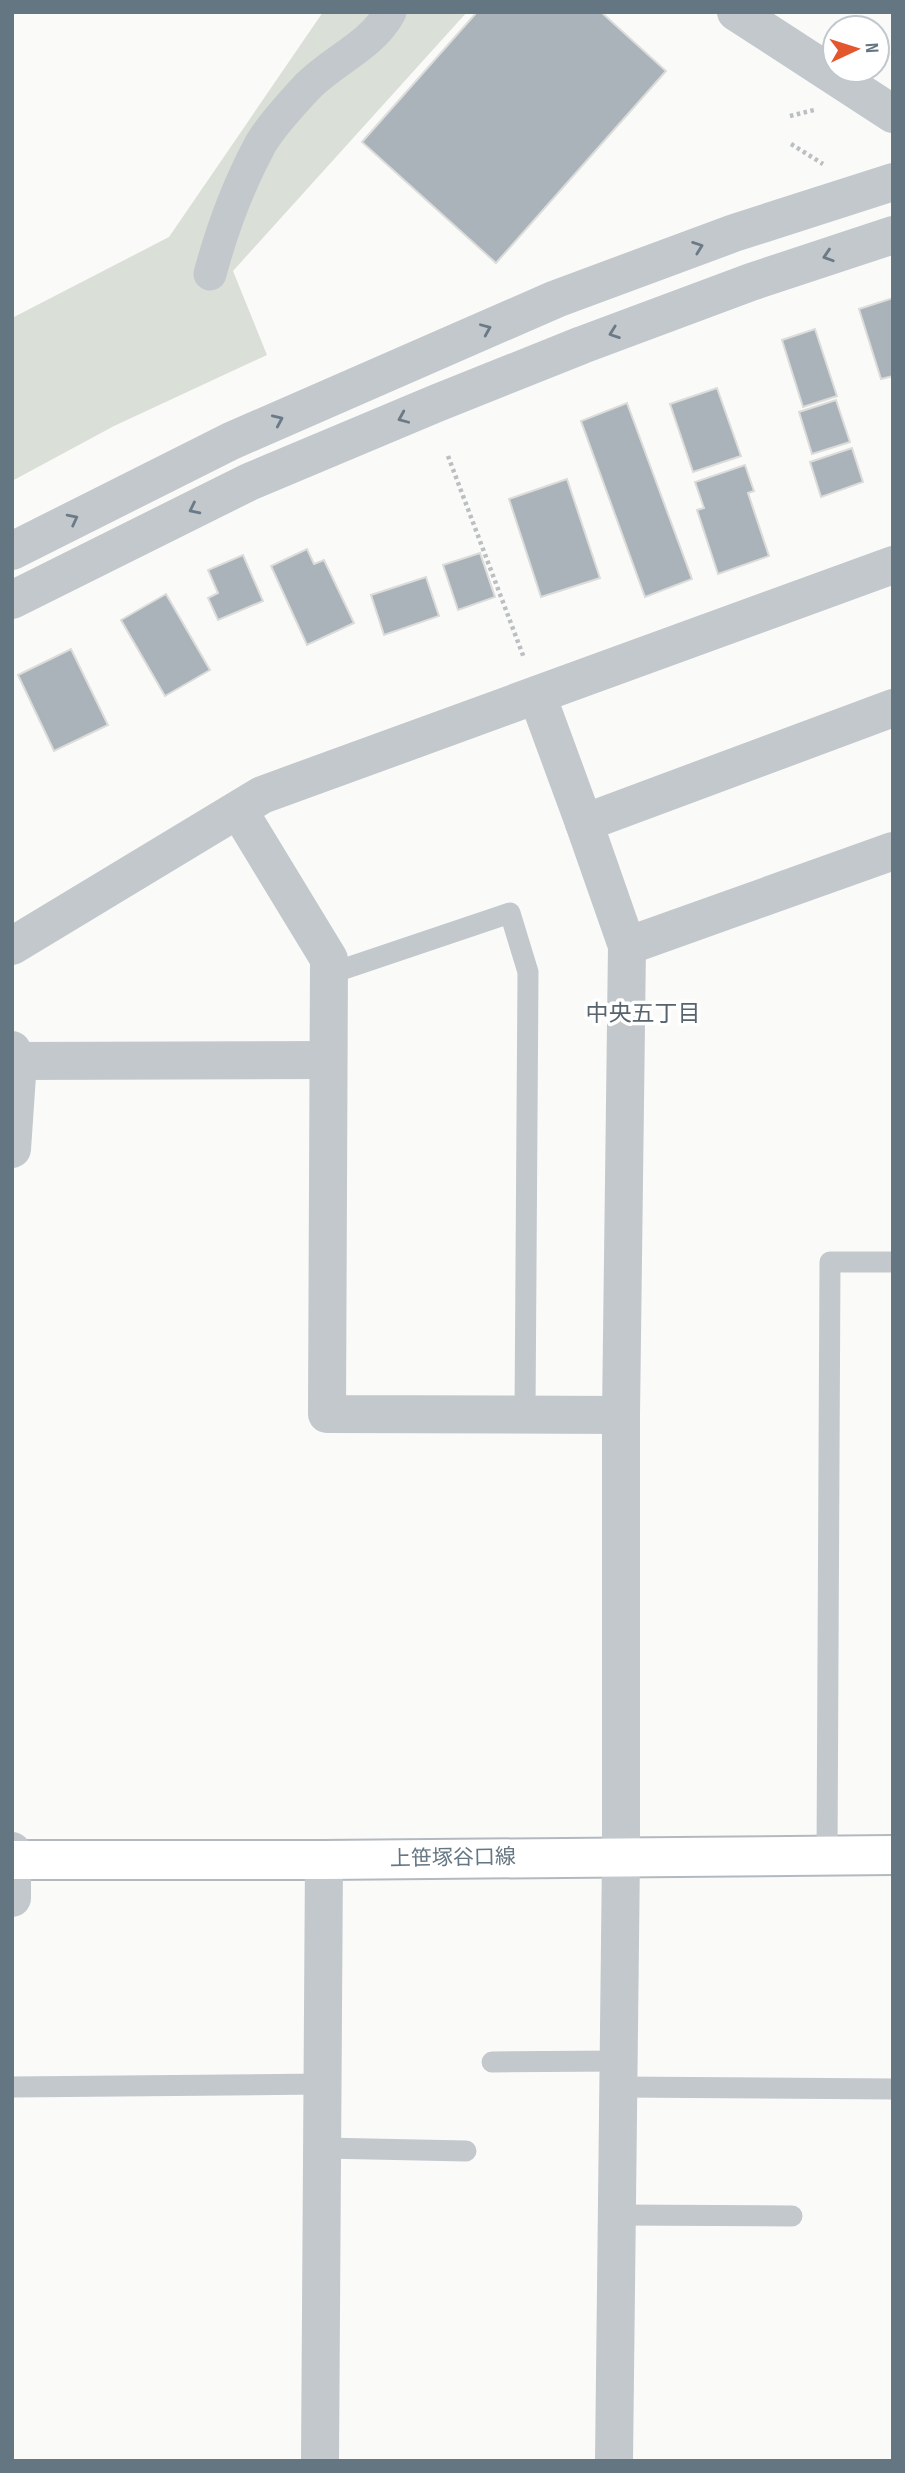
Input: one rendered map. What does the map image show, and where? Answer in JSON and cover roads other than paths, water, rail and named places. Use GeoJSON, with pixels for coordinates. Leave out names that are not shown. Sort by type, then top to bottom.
{"type":"FeatureCollection","features":[{"type":"Feature","properties":{"kind":"main road","name":"上笹塚谷口線"},"geometry":{"type":"LineString","coordinates":[[12,1860],[893,1855]]}},
{"type":"Feature","properties":{"kind":"street"},"geometry":{"type":"LineString","coordinates":[[211,274],[223,225],[261,142],[309,85],[362,44],[385,21],[390,12]]}},
{"type":"Feature","properties":{"kind":"street"},"geometry":{"type":"LineString","coordinates":[[736,12],[893,114]]}},
{"type":"Feature","properties":{"kind":"street"},"geometry":{"type":"LineString","coordinates":[[12,551],[231,441],[556,299],[734,233],[893,182]]}},
{"type":"Feature","properties":{"kind":"street"},"geometry":{"type":"LineString","coordinates":[[12,600],[249,482],[437,403],[738,286],[893,235]]}},
{"type":"Feature","properties":{"kind":"street"},"geometry":{"type":"LineString","coordinates":[[12,946],[262,795],[893,565]]}},
{"type":"Feature","properties":{"kind":"street"},"geometry":{"type":"LineString","coordinates":[[537,695],[627,947],[614,2461]]}},
{"type":"Feature","properties":{"kind":"street"},"geometry":{"type":"LineString","coordinates":[[584,823],[893,708]]}},
{"type":"Feature","properties":{"kind":"street"},"geometry":{"type":"LineString","coordinates":[[239,811],[329,959],[327,1414],[621,1415]]}},
{"type":"Feature","properties":{"kind":"street"},"geometry":{"type":"LineString","coordinates":[[627,947],[893,851]]}},
{"type":"Feature","properties":{"kind":"street"},"geometry":{"type":"LineString","coordinates":[[12,1149],[15,1056],[328,1060]]}},
{"type":"Feature","properties":{"kind":"street"},"geometry":{"type":"LineString","coordinates":[[12,1851],[12,1898]]}},
{"type":"Feature","properties":{"kind":"street"},"geometry":{"type":"LineString","coordinates":[[320,2461],[324,1860]]}},
{"type":"Feature","properties":{"kind":"lane"},"geometry":{"type":"LineString","coordinates":[[329,974],[510,912],[528,972],[525,1414]]}},
{"type":"Feature","properties":{"kind":"lane"},"geometry":{"type":"LineString","coordinates":[[827,1855],[830,1262],[893,1262]]}},
{"type":"Feature","properties":{"kind":"lane"},"geometry":{"type":"LineString","coordinates":[[492,2062],[618,2074],[893,2089]]}},
{"type":"Feature","properties":{"kind":"lane"},"geometry":{"type":"LineString","coordinates":[[12,2087],[323,2084]]}},
{"type":"Feature","properties":{"kind":"lane"},"geometry":{"type":"LineString","coordinates":[[323,2148],[466,2151]]}},
{"type":"Feature","properties":{"kind":"lane"},"geometry":{"type":"LineString","coordinates":[[616,2215],[792,2216]]}},
{"type":"Feature","properties":{"kind":"district","name":"中央五丁目"},"geometry":{"type":"Point","coordinates":[643,1014]}}]}
